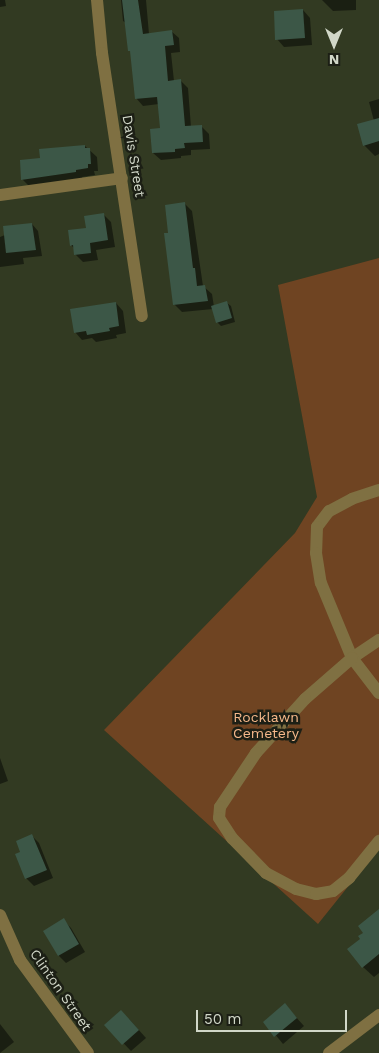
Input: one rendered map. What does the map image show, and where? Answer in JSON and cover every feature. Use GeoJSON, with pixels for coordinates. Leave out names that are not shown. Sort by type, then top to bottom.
{"type":"FeatureCollection","features":[{"type":"Feature","properties":{"kind":"street","name":"Davis Street"},"geometry":{"type":"LineString","coordinates":[[97,0],[102,53],[142,316]]}},
{"type":"Feature","properties":{"kind":"street"},"geometry":{"type":"LineString","coordinates":[[0,195],[122,178]]}},
{"type":"Feature","properties":{"kind":"street"},"geometry":{"type":"LineString","coordinates":[[379,490],[352,498],[329,511],[317,527],[316,553],[320,583],[352,658],[379,693]]}},
{"type":"Feature","properties":{"kind":"street"},"geometry":{"type":"LineString","coordinates":[[379,640],[352,658],[305,699],[256,753],[220,807],[219,818],[232,838],[266,873],[296,889],[316,894],[333,891],[350,878],[379,841]]}},
{"type":"Feature","properties":{"kind":"street","name":"Clinton Street"},"geometry":{"type":"LineString","coordinates":[[0,916],[20,960],[88,1053]]}},
{"type":"Feature","properties":{"kind":"street"},"geometry":{"type":"LineString","coordinates":[[329,1053],[379,1015]]}},
{"type":"Feature","properties":{"kind":"green space","name":"Rocklawn Cemetery"},"geometry":{"type":"Polygon","coordinates":[[[379,258],[379,848],[318,924],[104,730],[295,533],[317,497],[278,285],[379,258]]]}},
{"type":"Feature","properties":{"kind":"building"},"geometry":{"type":"Polygon","coordinates":[[[122,0],[138,0],[143,34],[172,30],[174,45],[165,46],[168,81],[181,79],[185,126],[202,125],[203,142],[184,143],[185,148],[175,149],[175,152],[152,153],[150,129],[160,128],[157,97],[135,99],[122,0]]]}},
{"type":"Feature","properties":{"kind":"building"},"geometry":{"type":"Polygon","coordinates":[[[303,9],[305,38],[275,40],[274,11],[303,9]]]}},
{"type":"Feature","properties":{"kind":"building"},"geometry":{"type":"Polygon","coordinates":[[[379,118],[379,141],[363,146],[357,124],[379,118]]]}},
{"type":"Feature","properties":{"kind":"building"},"geometry":{"type":"Polygon","coordinates":[[[85,145],[85,148],[90,148],[91,164],[88,164],[88,168],[76,170],[76,172],[21,180],[20,160],[40,158],[39,149],[85,145]]]}},
{"type":"Feature","properties":{"kind":"building"},"geometry":{"type":"Polygon","coordinates":[[[185,202],[197,286],[205,285],[208,301],[173,305],[164,233],[168,233],[165,205],[185,202]]]}},
{"type":"Feature","properties":{"kind":"building"},"geometry":{"type":"Polygon","coordinates":[[[104,213],[108,240],[90,243],[91,253],[74,255],[73,245],[70,246],[68,230],[86,228],[84,216],[104,213]]]}},
{"type":"Feature","properties":{"kind":"building"},"geometry":{"type":"Polygon","coordinates":[[[32,223],[36,250],[6,253],[3,226],[32,223]]]}},
{"type":"Feature","properties":{"kind":"building"},"geometry":{"type":"Polygon","coordinates":[[[227,301],[232,318],[216,323],[211,306],[227,301]]]}},
{"type":"Feature","properties":{"kind":"building"},"geometry":{"type":"Polygon","coordinates":[[[116,302],[119,326],[109,328],[110,331],[87,335],[86,331],[74,333],[70,309],[116,302]]]}},
{"type":"Feature","properties":{"kind":"building"},"geometry":{"type":"Polygon","coordinates":[[[32,834],[47,870],[25,879],[15,854],[20,852],[16,841],[32,834]]]}},
{"type":"Feature","properties":{"kind":"building"},"geometry":{"type":"Polygon","coordinates":[[[379,909],[379,954],[362,968],[347,949],[360,939],[358,936],[363,933],[358,926],[379,909]]]}},
{"type":"Feature","properties":{"kind":"building"},"geometry":{"type":"Polygon","coordinates":[[[64,918],[79,944],[58,956],[43,931],[64,918]]]}},
{"type":"Feature","properties":{"kind":"building"},"geometry":{"type":"Polygon","coordinates":[[[285,1003],[297,1018],[274,1037],[263,1022],[285,1003]]]}},
{"type":"Feature","properties":{"kind":"building"},"geometry":{"type":"Polygon","coordinates":[[[121,1010],[139,1030],[122,1045],[104,1025],[121,1010]]]}}]}
